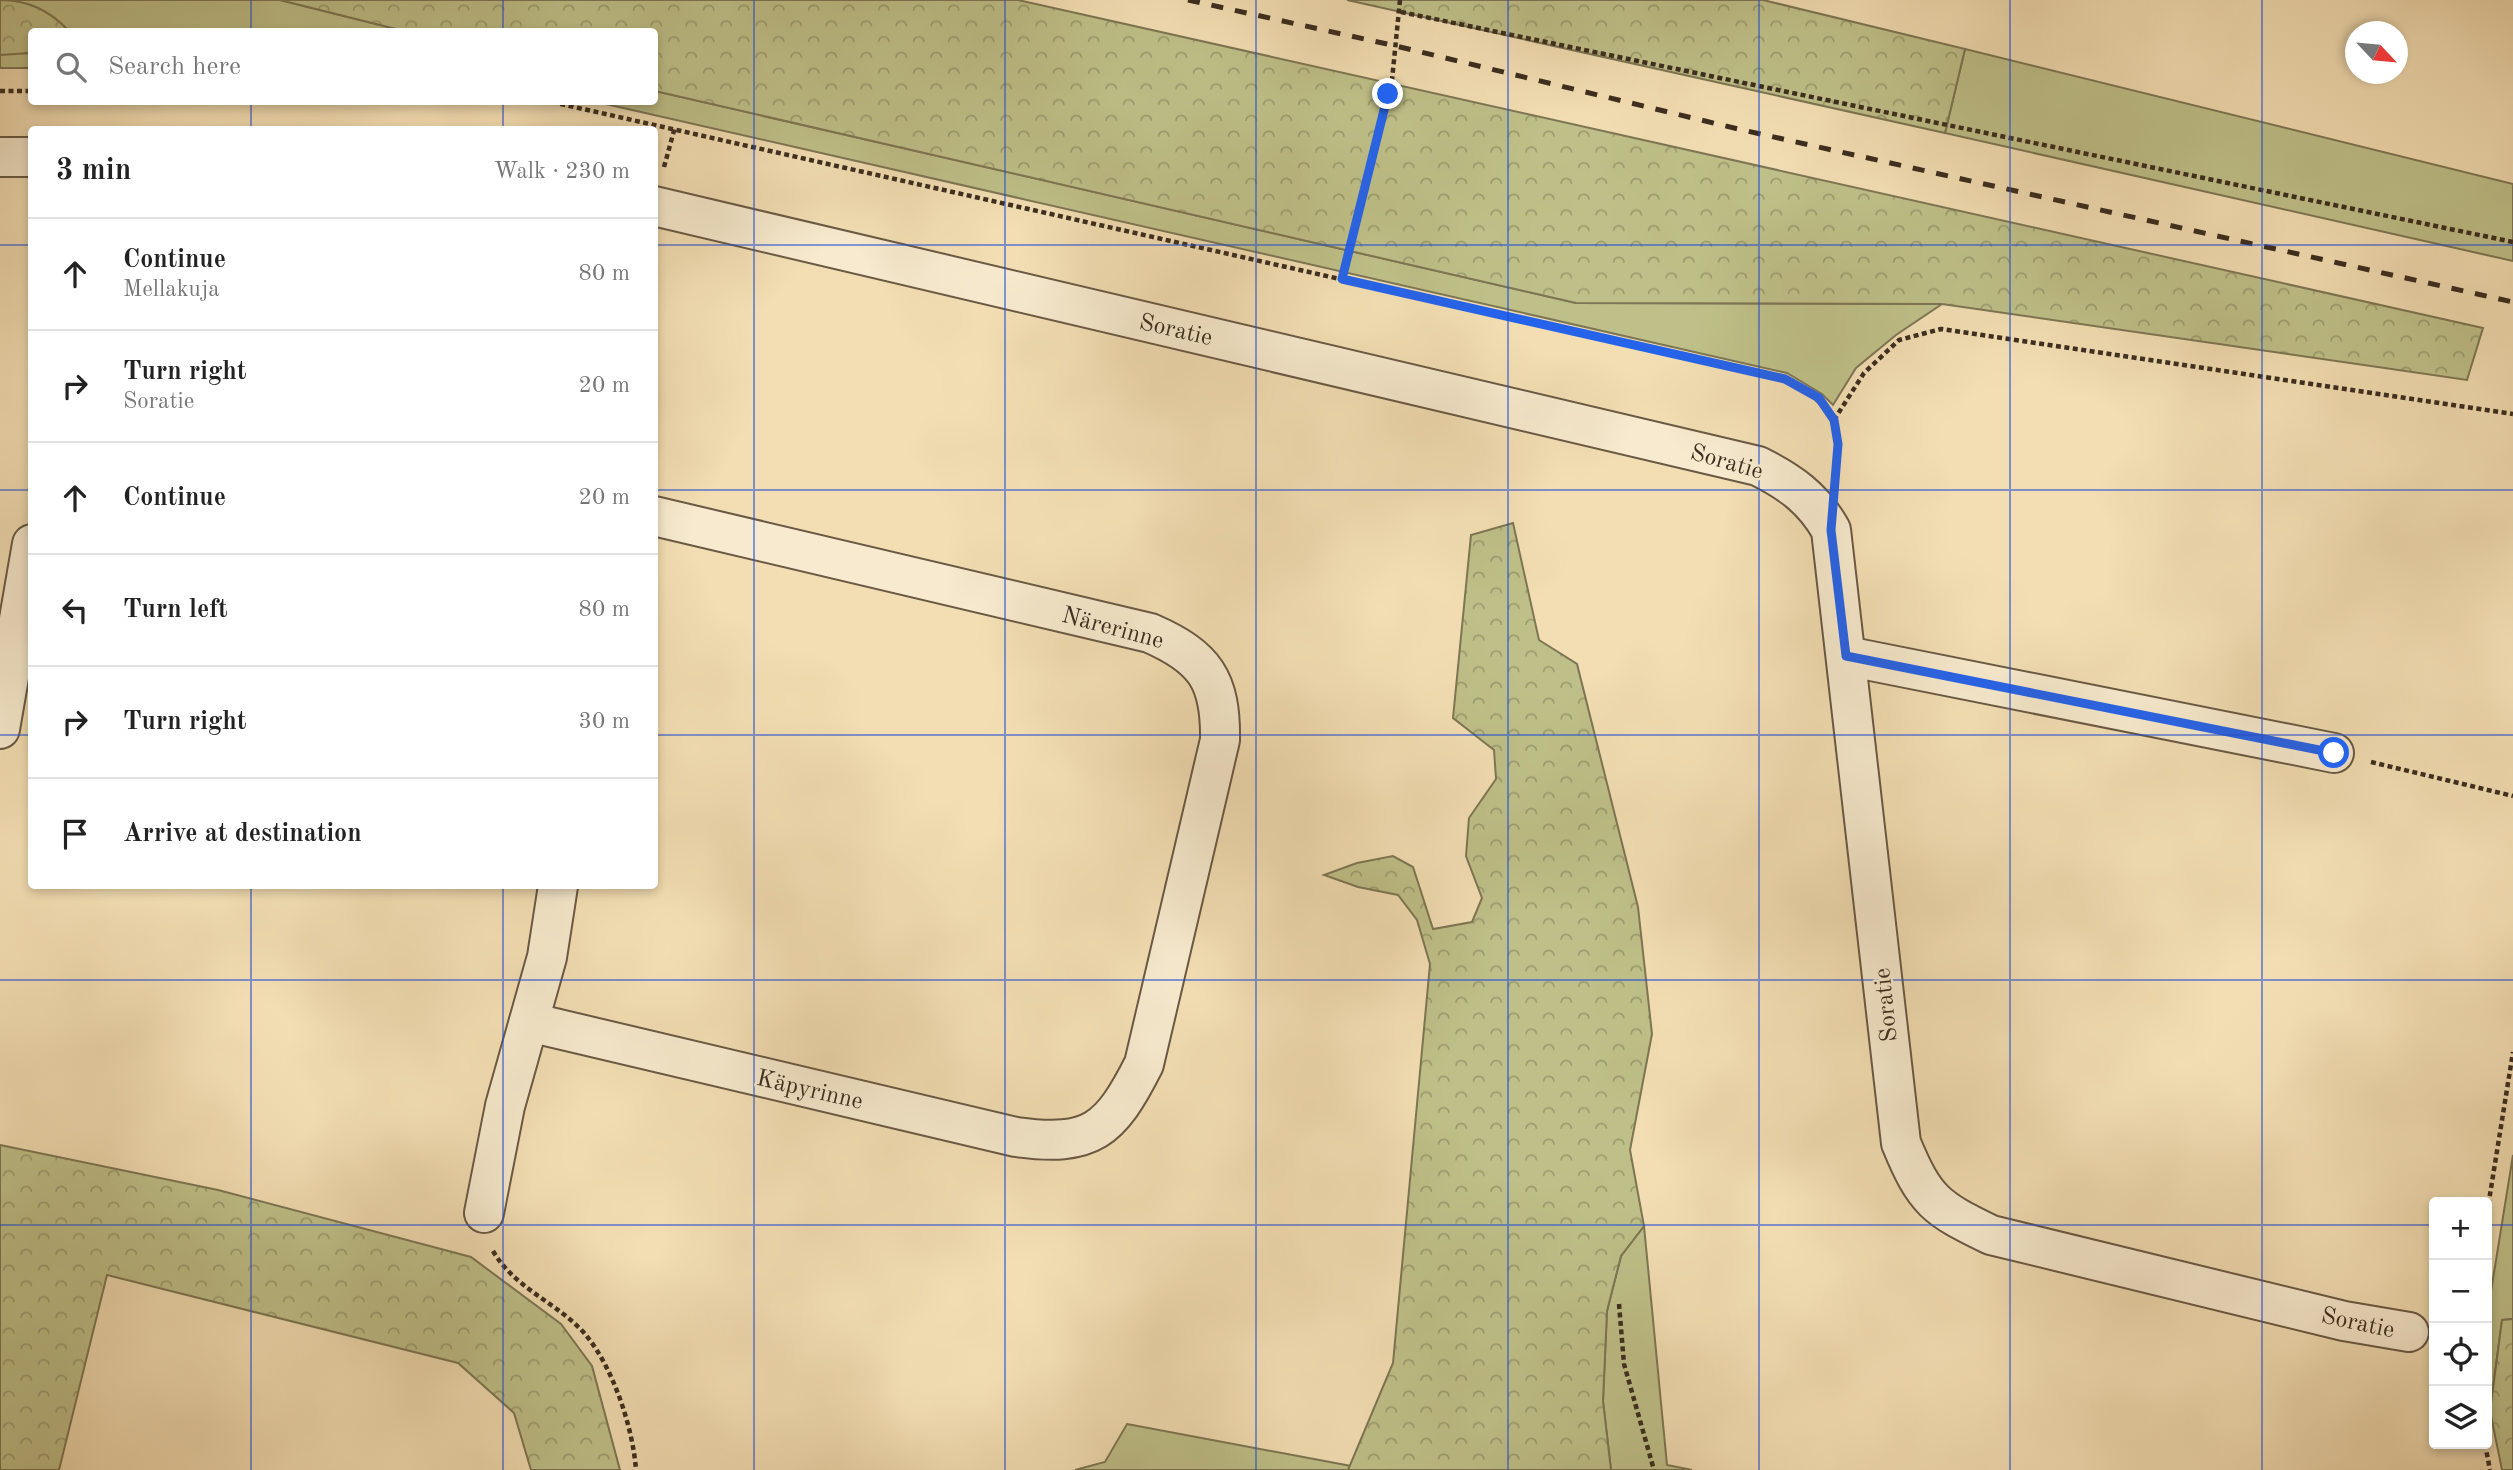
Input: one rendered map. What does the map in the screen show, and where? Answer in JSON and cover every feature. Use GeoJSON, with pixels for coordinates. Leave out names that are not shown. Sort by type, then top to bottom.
{"type":"FeatureCollection","features":[{"type":"Feature","properties":{"kind":"street"},"geometry":{"type":"LineString","coordinates":[[0,157],[28,157]]}},
{"type":"Feature","properties":{"kind":"street","name":"Soratie"},"geometry":{"type":"LineString","coordinates":[[658,207],[1758,466],[1792,483],[1813,502],[1831,530],[1901,1143],[1918,1184],[1946,1213],[1991,1235],[2344,1321],[2409,1332]]}},
{"type":"Feature","properties":{"kind":"street","name":"Närerinne"},"geometry":{"type":"LineString","coordinates":[[658,517],[1150,633],[1175,644],[1200,664],[1221,706],[1217,754],[1144,1064],[1125,1101],[1092,1132]]}},
{"type":"Feature","properties":{"kind":"street"},"geometry":{"type":"LineString","coordinates":[[0,729],[28,567]]}},
{"type":"Feature","properties":{"kind":"street"},"geometry":{"type":"LineString","coordinates":[[1846,656],[2334,753]]}},
{"type":"Feature","properties":{"kind":"street"},"geometry":{"type":"LineString","coordinates":[[484,1213],[505,1106],[547,957],[558,889]]}},
{"type":"Feature","properties":{"kind":"street","name":"Käpyrinne"},"geometry":{"type":"LineString","coordinates":[[529,1022],[1016,1137],[1049,1142],[1075,1140],[1092,1132]]}},
{"type":"Feature","properties":{"kind":"path"},"geometry":{"type":"LineString","coordinates":[[1342,279],[1392,80],[1401,12],[1400,0]]}},
{"type":"Feature","properties":{"kind":"path"},"geometry":{"type":"LineString","coordinates":[[1401,12],[2513,242]]}},
{"type":"Feature","properties":{"kind":"path"},"geometry":{"type":"LineString","coordinates":[[0,91],[28,91]]}},
{"type":"Feature","properties":{"kind":"path"},"geometry":{"type":"LineString","coordinates":[[565,105],[1785,379],[1819,398],[1834,420],[1838,444],[1831,530]]}},
{"type":"Feature","properties":{"kind":"path"},"geometry":{"type":"LineString","coordinates":[[1834,420],[1864,373],[1899,340],[1941,328],[2513,414]]}},
{"type":"Feature","properties":{"kind":"path"},"geometry":{"type":"LineString","coordinates":[[2334,753],[2513,796]]}},
{"type":"Feature","properties":{"kind":"path"},"geometry":{"type":"LineString","coordinates":[[2490,1197],[2513,1052]]}},
{"type":"Feature","properties":{"kind":"path"},"geometry":{"type":"LineString","coordinates":[[484,1213],[487,1242],[499,1261],[523,1286],[585,1334],[615,1384],[636,1470]]}},
{"type":"Feature","properties":{"kind":"path"},"geometry":{"type":"LineString","coordinates":[[1619,1304],[1624,1364],[1654,1470]]}},
{"type":"Feature","properties":{"kind":"path"},"geometry":{"type":"LineString","coordinates":[[2486,1449],[2490,1470]]}},
{"type":"Feature","properties":{"kind":"green space"},"geometry":{"type":"Polygon","coordinates":[[[0,0],[280,0],[392,28],[28,28],[28,68],[0,68],[0,0]]]}},
{"type":"Feature","properties":{"kind":"green space"},"geometry":{"type":"Polygon","coordinates":[[[0,0],[20,2],[38,8],[66,28],[28,28],[28,53],[0,55],[0,0]]]}},
{"type":"Feature","properties":{"kind":"green space"},"geometry":{"type":"Polygon","coordinates":[[[280,0],[1018,0],[2483,328],[2467,380],[1942,304],[1576,303],[658,92],[658,28],[392,28],[280,0]]]}},
{"type":"Feature","properties":{"kind":"green space"},"geometry":{"type":"Polygon","coordinates":[[[1347,0],[1763,0],[1965,49],[1945,133],[1347,0]]]}},
{"type":"Feature","properties":{"kind":"green space"},"geometry":{"type":"Polygon","coordinates":[[[1965,49],[2513,184],[2513,261],[1945,133],[1965,49]]]}},
{"type":"Feature","properties":{"kind":"green space"},"geometry":{"type":"Polygon","coordinates":[[[658,92],[1576,303],[1942,304],[1896,335],[1856,368],[1833,405],[1822,394],[1787,373],[610,105],[658,105],[658,92]]]}},
{"type":"Feature","properties":{"kind":"green space"},"geometry":{"type":"Polygon","coordinates":[[[1513,523],[1539,640],[1577,664],[1638,907],[1652,1034],[1630,1150],[1644,1226],[1621,1256],[1607,1311],[1603,1401],[1611,1470],[1348,1470],[1393,1363],[1430,964],[1417,920],[1398,895],[1358,887],[1324,875],[1357,863],[1393,856],[1413,867],[1433,929],[1472,922],[1482,898],[1466,856],[1469,818],[1496,779],[1494,750],[1453,718],[1471,535],[1513,523]]]}},
{"type":"Feature","properties":{"kind":"green space"},"geometry":{"type":"Polygon","coordinates":[[[0,1145],[218,1190],[471,1257],[561,1324],[592,1366],[620,1470],[531,1470],[514,1413],[458,1363],[107,1275],[59,1470],[0,1470],[0,1145]]]}},
{"type":"Feature","properties":{"kind":"green space"},"geometry":{"type":"Polygon","coordinates":[[[2513,1155],[2513,1319],[2502,1320],[2492,1396],[2492,1285],[2513,1155]]]}},
{"type":"Feature","properties":{"kind":"green space"},"geometry":{"type":"Polygon","coordinates":[[[1644,1226],[1667,1465],[1692,1470],[1611,1470],[1603,1401],[1607,1311],[1621,1256],[1644,1226]]]}},
{"type":"Feature","properties":{"kind":"green space"},"geometry":{"type":"Polygon","coordinates":[[[2513,1319],[2513,1470],[2502,1470],[2492,1421],[2492,1396],[2502,1320],[2513,1319]]]}},
{"type":"Feature","properties":{"kind":"green space"},"geometry":{"type":"Polygon","coordinates":[[[1127,1424],[1351,1466],[1348,1470],[1075,1470],[1105,1462],[1127,1424]]]}},
{"type":"Feature","properties":{"kind":"railway"},"geometry":{"type":"LineString","coordinates":[[1188,0],[1396,46],[1738,129],[2513,302]]}},
{"type":"Feature","properties":{"kind":"route"},"geometry":{"type":"LineString","coordinates":[[1388,94],[1342,279],[1785,379],[1819,398],[1834,420],[1838,444],[1831,530],[1846,656],[2334,753]]}}]}
